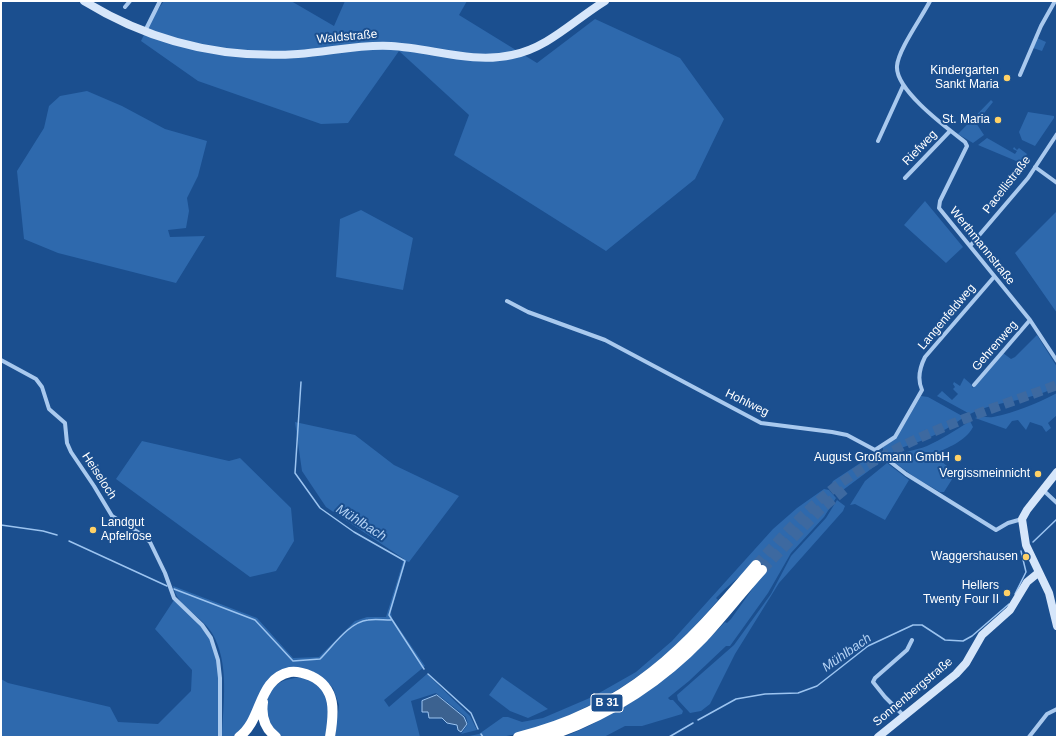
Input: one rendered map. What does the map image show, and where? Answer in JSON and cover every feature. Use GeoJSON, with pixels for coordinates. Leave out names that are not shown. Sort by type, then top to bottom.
{"type":"FeatureCollection","features":[{"type":"Feature","properties":{"kind":"highway","name":"B 31"},"geometry":{"type":"LineString","coordinates":[[518,737],[546,729],[583,714],[616,698],[649,676],[694,636],[759,568],[703,637],[656,680],[634,695],[599,715],[546,737]]}},
{"type":"Feature","properties":{"kind":"highway"},"geometry":{"type":"LineString","coordinates":[[239,737],[249,728],[261,698],[268,686],[274,680],[290,672],[306,674],[322,683],[332,698],[333,707],[331,736]]}},
{"type":"Feature","properties":{"kind":"highway"},"geometry":{"type":"LineString","coordinates":[[268,686],[262,710],[263,719],[267,727],[276,737]]}},
{"type":"Feature","properties":{"kind":"street","name":"Waldstraße"},"geometry":{"type":"LineString","coordinates":[[84,1],[124,23],[145,32],[188,45],[249,54],[298,54],[390,46],[488,58],[511,56],[542,45],[605,1]]}},
{"type":"Feature","properties":{"kind":"street"},"geometry":{"type":"LineString","coordinates":[[125,7],[130,1]]}},
{"type":"Feature","properties":{"kind":"street"},"geometry":{"type":"LineString","coordinates":[[145,32],[160,1]]}},
{"type":"Feature","properties":{"kind":"street","name":"Werthmannstraße"},"geometry":{"type":"LineString","coordinates":[[930,1],[901,54],[896,68],[903,86],[922,106],[964,142],[966,146],[940,201],[939,208],[1030,320],[1057,361]]}},
{"type":"Feature","properties":{"kind":"street"},"geometry":{"type":"LineString","coordinates":[[1020,75],[1046,16],[1055,1]]}},
{"type":"Feature","properties":{"kind":"street"},"geometry":{"type":"LineString","coordinates":[[878,141],[903,86]]}},
{"type":"Feature","properties":{"kind":"street","name":"Riefweg"},"geometry":{"type":"LineString","coordinates":[[905,178],[950,131]]}},
{"type":"Feature","properties":{"kind":"street","name":"Pacellistraße"},"geometry":{"type":"LineString","coordinates":[[970,246],[990,224],[1035,167],[1057,134]]}},
{"type":"Feature","properties":{"kind":"street"},"geometry":{"type":"LineString","coordinates":[[1035,167],[1057,183]]}},
{"type":"Feature","properties":{"kind":"street","name":"Langenfeldweg"},"geometry":{"type":"LineString","coordinates":[[875,450],[895,437],[922,390],[920,379],[921,365],[925,357],[994,277]]}},
{"type":"Feature","properties":{"kind":"street","name":"Hohlweg"},"geometry":{"type":"LineString","coordinates":[[507,301],[528,312],[605,340],[762,423],[841,433],[875,450],[906,474],[996,530],[1008,523],[1022,519]]}},
{"type":"Feature","properties":{"kind":"street","name":"Gehrenweg"},"geometry":{"type":"LineString","coordinates":[[974,385],[1030,320]]}},
{"type":"Feature","properties":{"kind":"street","name":"Heiseloch"},"geometry":{"type":"LineString","coordinates":[[1,360],[36,379],[42,387],[49,409],[65,423],[67,443],[71,452],[112,516],[144,536],[150,542],[165,573],[174,598],[202,625],[211,638],[218,660],[220,678],[220,735]]}},
{"type":"Feature","properties":{"kind":"street"},"geometry":{"type":"LineString","coordinates":[[1057,472],[1027,510],[1022,519],[1026,545],[1038,573],[1049,593],[1057,626]]}},
{"type":"Feature","properties":{"kind":"street"},"geometry":{"type":"LineString","coordinates":[[1043,490],[1057,503]]}},
{"type":"Feature","properties":{"kind":"street","name":"Sonnenbergstraße"},"geometry":{"type":"LineString","coordinates":[[878,737],[956,674],[966,663],[982,636],[1010,610],[1027,582],[1038,573]]}},
{"type":"Feature","properties":{"kind":"street"},"geometry":{"type":"LineString","coordinates":[[904,716],[875,686],[874,682],[875,678],[908,650],[912,640]]}},
{"type":"Feature","properties":{"kind":"street"},"geometry":{"type":"LineString","coordinates":[[1029,737],[1047,714],[1057,710]]}},
{"type":"Feature","properties":{"kind":"shaded area"},"geometry":{"type":"Polygon","coordinates":[[[164,1],[291,1],[334,26],[345,1],[467,1],[459,15],[537,63],[595,19],[680,58],[724,119],[695,179],[606,251],[454,155],[469,115],[399,51],[348,123],[321,124],[198,81],[141,41],[152,18],[164,1]]]}},
{"type":"Feature","properties":{"kind":"shaded area"},"geometry":{"type":"Polygon","coordinates":[[[1037,38],[1046,42],[1042,51],[1033,48],[1037,38]]]}},
{"type":"Feature","properties":{"kind":"shaded area"},"geometry":{"type":"Polygon","coordinates":[[[87,91],[122,106],[165,129],[207,141],[198,176],[187,198],[189,211],[186,228],[168,230],[170,237],[205,236],[176,283],[58,253],[24,239],[17,171],[44,128],[49,106],[60,96],[87,91]]]}},
{"type":"Feature","properties":{"kind":"shaded area"},"geometry":{"type":"Polygon","coordinates":[[[991,100],[993,102],[976,123],[984,135],[973,143],[958,134],[991,100]]]}},
{"type":"Feature","properties":{"kind":"shaded area"},"geometry":{"type":"Polygon","coordinates":[[[1028,112],[1054,116],[1035,146],[1022,140],[1019,132],[1028,112]]]}},
{"type":"Feature","properties":{"kind":"shaded area"},"geometry":{"type":"Polygon","coordinates":[[[987,138],[1015,154],[1017,151],[1013,149],[1014,147],[1017,150],[1019,148],[1027,154],[1021,163],[978,145],[987,138]]]}},
{"type":"Feature","properties":{"kind":"shaded area"},"geometry":{"type":"Polygon","coordinates":[[[925,201],[963,247],[946,263],[904,225],[925,201]]]}},
{"type":"Feature","properties":{"kind":"shaded area"},"geometry":{"type":"Polygon","coordinates":[[[361,210],[413,238],[403,290],[336,277],[340,219],[361,210]]]}},
{"type":"Feature","properties":{"kind":"shaded area"},"geometry":{"type":"Polygon","coordinates":[[[1057,211],[1057,313],[1015,253],[1057,211]]]}},
{"type":"Feature","properties":{"kind":"shaded area"},"geometry":{"type":"Polygon","coordinates":[[[1037,335],[1057,367],[1056,387],[1034,396],[981,409],[970,414],[937,396],[942,391],[952,400],[958,394],[953,389],[955,387],[953,384],[954,382],[960,386],[964,378],[972,385],[972,388],[1003,353],[1011,359],[1015,357],[1037,335]]]}},
{"type":"Feature","properties":{"kind":"shaded area"},"geometry":{"type":"Polygon","coordinates":[[[1057,393],[1057,415],[1048,423],[1051,428],[1046,432],[1042,426],[1030,422],[1026,430],[1018,420],[1012,421],[1006,429],[975,418],[993,417],[1009,413],[1034,404],[1057,393]]]}},
{"type":"Feature","properties":{"kind":"shaded area"},"geometry":{"type":"Polygon","coordinates":[[[921,396],[928,397],[964,417],[936,434],[900,448],[886,457],[883,453],[883,447],[897,437],[921,396]]]}},
{"type":"Feature","properties":{"kind":"shaded area"},"geometry":{"type":"Polygon","coordinates":[[[970,421],[973,427],[965,437],[956,444],[933,455],[956,473],[944,492],[940,492],[916,478],[891,460],[904,453],[927,446],[970,421]]]}},
{"type":"Feature","properties":{"kind":"shaded area"},"geometry":{"type":"Polygon","coordinates":[[[295,422],[355,435],[394,465],[459,496],[409,562],[406,561],[391,612],[392,618],[425,666],[384,700],[389,707],[427,674],[470,716],[477,730],[461,734],[468,724],[466,717],[436,693],[411,701],[420,737],[335,737],[339,705],[333,688],[322,677],[307,669],[299,668],[282,671],[241,732],[233,737],[222,737],[224,684],[218,645],[208,627],[179,600],[173,586],[257,618],[293,658],[319,657],[355,621],[367,617],[386,617],[404,559],[326,507],[302,471],[295,422]]]}},
{"type":"Feature","properties":{"kind":"shaded area"},"geometry":{"type":"Polygon","coordinates":[[[142,441],[229,461],[240,458],[291,508],[294,541],[276,571],[250,577],[116,479],[142,441]]]}},
{"type":"Feature","properties":{"kind":"shaded area"},"geometry":{"type":"Polygon","coordinates":[[[874,454],[883,460],[839,493],[836,493],[831,485],[833,481],[874,454]]]}},
{"type":"Feature","properties":{"kind":"shaded area"},"geometry":{"type":"Polygon","coordinates":[[[887,463],[909,480],[885,520],[855,504],[850,505],[865,481],[887,463]]]}},
{"type":"Feature","properties":{"kind":"shaded area"},"geometry":{"type":"Polygon","coordinates":[[[824,489],[829,490],[836,498],[824,517],[791,553],[768,593],[730,646],[726,646],[689,681],[668,698],[673,700],[683,711],[682,714],[642,726],[625,726],[604,737],[564,737],[610,715],[631,702],[670,674],[689,658],[725,622],[727,623],[731,619],[753,588],[739,577],[716,598],[718,600],[667,653],[649,668],[610,694],[589,706],[540,727],[506,736],[464,737],[479,734],[503,717],[508,717],[522,722],[543,718],[592,697],[636,672],[672,641],[773,529],[797,508],[824,489]]]}},
{"type":"Feature","properties":{"kind":"shaded area"},"geometry":{"type":"Polygon","coordinates":[[[837,500],[845,506],[843,511],[779,583],[735,654],[710,704],[701,711],[690,713],[678,700],[677,695],[734,645],[771,594],[791,556],[826,518],[837,500]]]}},
{"type":"Feature","properties":{"kind":"shaded area"},"geometry":{"type":"Polygon","coordinates":[[[174,600],[201,626],[213,646],[219,685],[218,737],[1,737],[1,679],[8,683],[110,707],[118,722],[158,724],[191,691],[192,670],[155,629],[174,600]]]}},
{"type":"Feature","properties":{"kind":"shaded area"},"geometry":{"type":"Polygon","coordinates":[[[303,677],[323,688],[329,706],[326,737],[282,737],[271,728],[268,721],[266,705],[271,690],[283,681],[303,677]]]}},
{"type":"Feature","properties":{"kind":"shaded area"},"geometry":{"type":"Polygon","coordinates":[[[502,677],[548,709],[528,718],[510,711],[489,695],[502,677]]]}},
{"type":"Feature","properties":{"kind":"shaded area"},"geometry":{"type":"Polygon","coordinates":[[[437,695],[464,717],[467,724],[461,732],[458,730],[457,725],[447,723],[442,718],[429,718],[428,712],[422,712],[422,701],[437,695]]]}},
{"type":"Feature","properties":{"kind":"waterway","name":"Mühlbach"},"geometry":{"type":"LineString","coordinates":[[301,382],[295,473],[320,508],[354,532],[405,561],[389,615],[424,669]]}},
{"type":"Feature","properties":{"kind":"waterway","name":"Mühlbach"},"geometry":{"type":"LineString","coordinates":[[1033,542],[1057,519]]}},
{"type":"Feature","properties":{"kind":"waterway"},"geometry":{"type":"LineString","coordinates":[[1,525],[43,531],[57,535]]}},
{"type":"Feature","properties":{"kind":"waterway"},"geometry":{"type":"LineString","coordinates":[[69,541],[167,586]]}},
{"type":"Feature","properties":{"kind":"waterway","name":"Mühlbach"},"geometry":{"type":"LineString","coordinates":[[1015,594],[1026,572],[1021,551]]}},
{"type":"Feature","properties":{"kind":"waterway"},"geometry":{"type":"LineString","coordinates":[[174,589],[255,620],[293,661],[320,659],[348,630],[361,622],[371,620],[391,620]]}},
{"type":"Feature","properties":{"kind":"waterway","name":"Mühlbach"},"geometry":{"type":"LineString","coordinates":[[698,720],[736,699],[765,694],[798,693],[817,686],[868,646],[913,625],[922,625],[945,640],[963,641],[972,636],[1009,604]]}},
{"type":"Feature","properties":{"kind":"waterway","name":"Mühlbach"},"geometry":{"type":"LineString","coordinates":[[428,674],[471,713],[478,729]]}},
{"type":"Feature","properties":{"kind":"waterway","name":"Mühlbach"},"geometry":{"type":"LineString","coordinates":[[669,737],[693,723]]}},
{"type":"Feature","properties":{"kind":"tunnel"},"geometry":{"type":"LineString","coordinates":[[756,565],[813,506],[834,488],[859,470],[941,428],[1057,385]]}},
{"type":"Feature","properties":{"kind":"tunnel"},"geometry":{"type":"LineString","coordinates":[[762,570],[821,509],[848,487]]}},
{"type":"Feature","properties":{"kind":"place","name":"Kindergarten Sankt Maria"},"geometry":{"type":"Point","coordinates":[1007,78]}},
{"type":"Feature","properties":{"kind":"place","name":"St. Maria"},"geometry":{"type":"Point","coordinates":[998,120]}},
{"type":"Feature","properties":{"kind":"place","name":"August Großmann GmbH"},"geometry":{"type":"Point","coordinates":[958,458]}},
{"type":"Feature","properties":{"kind":"place","name":"Vergissmeinnicht"},"geometry":{"type":"Point","coordinates":[1038,474]}},
{"type":"Feature","properties":{"kind":"place","name":"Landgut Apfelrose"},"geometry":{"type":"Point","coordinates":[93,530]}},
{"type":"Feature","properties":{"kind":"place","name":"Waggershausen"},"geometry":{"type":"Point","coordinates":[1026,557]}},
{"type":"Feature","properties":{"kind":"place","name":"Hellers Twenty Four II"},"geometry":{"type":"Point","coordinates":[1007,593]}}]}
